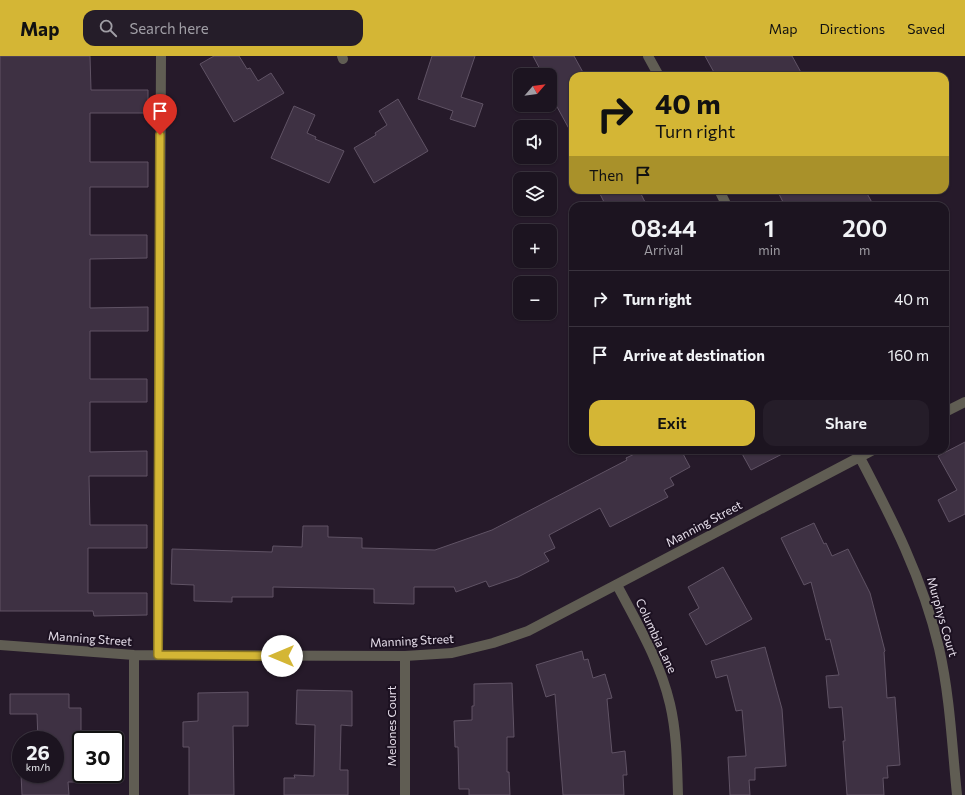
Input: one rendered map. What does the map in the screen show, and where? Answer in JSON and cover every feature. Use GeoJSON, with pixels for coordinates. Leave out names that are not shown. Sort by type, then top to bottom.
{"type":"FeatureCollection","features":[{"type":"Feature","properties":{"kind":"street"},"geometry":{"type":"LineString","coordinates":[[158,655],[160,56]]}},
{"type":"Feature","properties":{"kind":"street"},"geometry":{"type":"LineString","coordinates":[[648,56],[657,72]]}},
{"type":"Feature","properties":{"kind":"street"},"geometry":{"type":"LineString","coordinates":[[949,410],[965,402]]}},
{"type":"Feature","properties":{"kind":"street","name":"Manning Street"},"geometry":{"type":"LineString","coordinates":[[0,645],[134,655],[405,656],[452,653],[493,644],[528,631],[617,585],[858,454]]}},
{"type":"Feature","properties":{"kind":"street","name":"Murphys Court"},"geometry":{"type":"LineString","coordinates":[[858,454],[888,509],[909,554],[926,601],[939,648],[948,697],[957,795]]}},
{"type":"Feature","properties":{"kind":"street","name":"Columbia Lane"},"geometry":{"type":"LineString","coordinates":[[617,585],[645,637],[657,665],[670,703],[677,743],[678,795]]}},
{"type":"Feature","properties":{"kind":"street"},"geometry":{"type":"LineString","coordinates":[[134,655],[134,795]]}},
{"type":"Feature","properties":{"kind":"street","name":"Melones Court"},"geometry":{"type":"LineString","coordinates":[[405,656],[405,795]]}},
{"type":"Feature","properties":{"kind":"building"},"geometry":{"type":"Polygon","coordinates":[[[0,56],[90,56],[91,90],[148,90],[148,113],[90,113],[90,162],[148,162],[148,187],[90,187],[90,235],[147,235],[147,258],[90,259],[90,308],[148,307],[148,331],[90,331],[90,379],[147,379],[147,402],[90,402],[90,452],[147,451],[147,476],[89,476],[90,525],[147,525],[147,548],[88,548],[88,593],[147,593],[147,615],[94,616],[93,611],[0,611],[0,56]]]}},
{"type":"Feature","properties":{"kind":"building"},"geometry":{"type":"Polygon","coordinates":[[[214,56],[239,56],[247,69],[250,68],[258,81],[271,73],[284,93],[234,122],[200,64],[214,56]]]}},
{"type":"Feature","properties":{"kind":"building"},"geometry":{"type":"Polygon","coordinates":[[[432,56],[475,56],[461,97],[483,104],[475,127],[450,119],[453,111],[418,99],[432,56]]]}},
{"type":"Feature","properties":{"kind":"building"},"geometry":{"type":"Polygon","coordinates":[[[533,56],[574,56],[583,72],[569,72],[569,129],[557,107],[557,68],[539,68],[533,56]]]}},
{"type":"Feature","properties":{"kind":"building"},"geometry":{"type":"Polygon","coordinates":[[[705,56],[792,56],[801,72],[714,72],[705,56]]]}},
{"type":"Feature","properties":{"kind":"building"},"geometry":{"type":"Polygon","coordinates":[[[398,99],[428,151],[374,183],[354,148],[376,135],[375,133],[387,125],[379,111],[398,99]]]}},
{"type":"Feature","properties":{"kind":"building"},"geometry":{"type":"Polygon","coordinates":[[[294,106],[315,115],[307,133],[316,137],[315,139],[344,151],[329,183],[271,158],[294,106]]]}},
{"type":"Feature","properties":{"kind":"building"},"geometry":{"type":"Polygon","coordinates":[[[600,194],[641,194],[645,202],[604,202],[600,194]]]}},
{"type":"Feature","properties":{"kind":"building"},"geometry":{"type":"Polygon","coordinates":[[[779,194],[867,194],[872,202],[783,202],[779,194]]]}},
{"type":"Feature","properties":{"kind":"building"},"geometry":{"type":"Polygon","coordinates":[[[965,442],[965,514],[949,522],[938,500],[957,490],[938,456],[942,454],[949,454],[949,450],[965,442]]]}},
{"type":"Feature","properties":{"kind":"building"},"geometry":{"type":"Polygon","coordinates":[[[634,454],[683,454],[690,467],[670,478],[674,485],[664,490],[668,497],[610,527],[600,508],[549,535],[555,548],[544,553],[549,561],[518,577],[489,587],[486,581],[456,592],[454,587],[414,587],[414,604],[374,603],[374,589],[273,587],[273,597],[232,597],[232,602],[194,601],[194,585],[171,584],[172,549],[272,552],[273,546],[302,547],[303,526],[328,526],[328,537],[362,538],[362,548],[435,550],[492,530],[627,460],[626,458],[634,454]]]}},
{"type":"Feature","properties":{"kind":"building"},"geometry":{"type":"Polygon","coordinates":[[[742,454],[782,454],[751,470],[742,454]]]}},
{"type":"Feature","properties":{"kind":"building"},"geometry":{"type":"Polygon","coordinates":[[[814,523],[824,544],[826,543],[832,556],[848,549],[870,593],[885,651],[887,698],[895,697],[900,765],[887,766],[888,778],[883,778],[884,795],[847,795],[842,707],[829,708],[826,676],[839,675],[830,639],[826,640],[811,582],[804,585],[781,538],[814,523]]]}},
{"type":"Feature","properties":{"kind":"building"},"geometry":{"type":"Polygon","coordinates":[[[723,567],[752,619],[706,645],[689,614],[699,608],[688,587],[723,567]]]}},
{"type":"Feature","properties":{"kind":"building"},"geometry":{"type":"Polygon","coordinates":[[[765,647],[782,709],[786,766],[755,768],[755,780],[749,780],[750,795],[730,795],[728,757],[746,756],[742,710],[736,711],[727,675],[716,678],[711,661],[765,647]]]}},
{"type":"Feature","properties":{"kind":"building"},"geometry":{"type":"Polygon","coordinates":[[[582,651],[584,660],[588,659],[593,678],[605,674],[612,698],[607,699],[612,753],[625,751],[627,775],[623,775],[624,795],[563,795],[555,694],[546,697],[536,665],[582,651]]]}},
{"type":"Feature","properties":{"kind":"building"},"geometry":{"type":"Polygon","coordinates":[[[512,683],[514,737],[507,737],[507,772],[509,772],[510,795],[469,795],[469,789],[459,789],[458,747],[455,747],[454,721],[472,720],[472,706],[474,706],[474,684],[512,683]]]}},
{"type":"Feature","properties":{"kind":"building"},"geometry":{"type":"Polygon","coordinates":[[[297,690],[352,691],[352,726],[341,725],[340,770],[348,770],[348,795],[284,795],[284,778],[295,778],[294,775],[314,776],[315,725],[296,724],[297,690]]]}},
{"type":"Feature","properties":{"kind":"building"},"geometry":{"type":"Polygon","coordinates":[[[248,692],[248,726],[233,726],[234,795],[189,795],[189,747],[183,747],[183,722],[198,721],[198,693],[248,692]]]}},
{"type":"Feature","properties":{"kind":"building"},"geometry":{"type":"Polygon","coordinates":[[[10,694],[69,694],[69,708],[81,708],[81,731],[72,731],[72,782],[68,782],[69,795],[22,795],[21,783],[64,783],[64,731],[38,731],[37,714],[10,714],[10,694]]]}},
{"type":"Feature","properties":{"kind":"route"},"geometry":{"type":"LineString","coordinates":[[160,135],[158,655],[282,656]]}}]}
